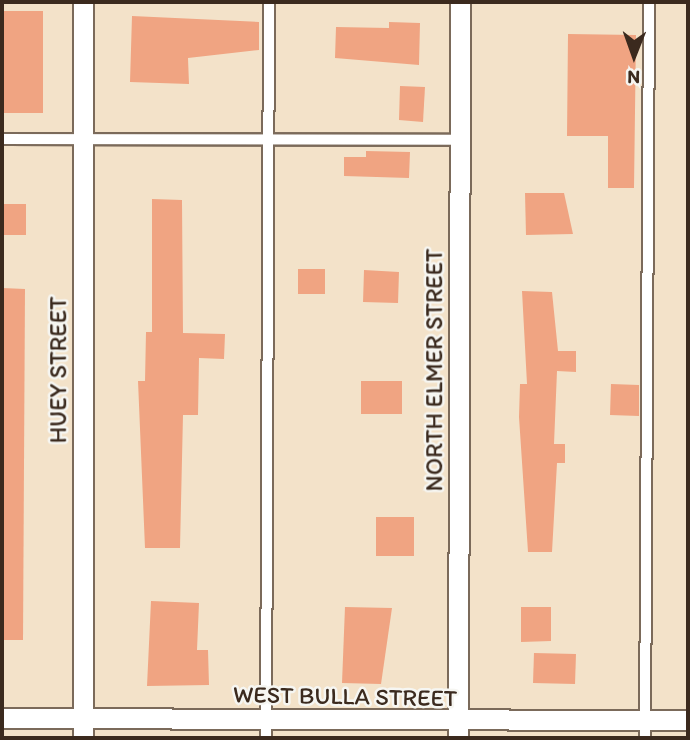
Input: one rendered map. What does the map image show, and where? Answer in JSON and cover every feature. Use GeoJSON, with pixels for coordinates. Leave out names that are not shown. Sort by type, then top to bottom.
{"type":"FeatureCollection","features":[{"type":"Feature","properties":{"kind":"street","name":"HUEY STREET"},"geometry":{"type":"LineString","coordinates":[[82,738],[83,2]]}},
{"type":"Feature","properties":{"kind":"street","name":"NORTH ELMER STREET"},"geometry":{"type":"LineString","coordinates":[[458,730],[460,2]]}},
{"type":"Feature","properties":{"kind":"street","name":"WEST BULLA STREET"},"geometry":{"type":"LineString","coordinates":[[2,718],[83,718],[266,729],[458,730],[645,729],[688,720]]}},
{"type":"Feature","properties":{"kind":"lane"},"geometry":{"type":"LineString","coordinates":[[266,729],[268,2]]}},
{"type":"Feature","properties":{"kind":"lane"},"geometry":{"type":"LineString","coordinates":[[645,729],[649,2]]}},
{"type":"Feature","properties":{"kind":"lane"},"geometry":{"type":"LineString","coordinates":[[2,139],[460,140]]}},
{"type":"Feature","properties":{"kind":"building"},"geometry":{"type":"Polygon","coordinates":[[[4,11],[43,11],[43,113],[4,113],[4,11]]]}},
{"type":"Feature","properties":{"kind":"building"},"geometry":{"type":"Polygon","coordinates":[[[132,16],[259,22],[259,50],[188,58],[189,84],[130,82],[132,16]]]}},
{"type":"Feature","properties":{"kind":"building"},"geometry":{"type":"Polygon","coordinates":[[[389,22],[420,23],[419,65],[335,58],[336,27],[389,28],[389,22]]]}},
{"type":"Feature","properties":{"kind":"building"},"geometry":{"type":"Polygon","coordinates":[[[568,34],[636,35],[634,188],[608,188],[608,136],[567,136],[568,34]]]}},
{"type":"Feature","properties":{"kind":"building"},"geometry":{"type":"Polygon","coordinates":[[[400,86],[425,87],[423,122],[399,120],[400,86]]]}},
{"type":"Feature","properties":{"kind":"building"},"geometry":{"type":"Polygon","coordinates":[[[366,151],[410,152],[409,178],[344,176],[344,157],[366,157],[366,151]]]}},
{"type":"Feature","properties":{"kind":"building"},"geometry":{"type":"Polygon","coordinates":[[[525,193],[564,193],[573,234],[526,235],[525,193]]]}},
{"type":"Feature","properties":{"kind":"building"},"geometry":{"type":"Polygon","coordinates":[[[152,199],[182,200],[183,333],[225,334],[224,359],[199,358],[198,415],[183,415],[180,548],[145,548],[138,381],[145,381],[146,332],[152,332],[152,199]]]}},
{"type":"Feature","properties":{"kind":"building"},"geometry":{"type":"Polygon","coordinates":[[[2,204],[26,204],[26,235],[2,235],[2,204]]]}},
{"type":"Feature","properties":{"kind":"building"},"geometry":{"type":"Polygon","coordinates":[[[298,269],[325,269],[325,294],[298,294],[298,269]]]}},
{"type":"Feature","properties":{"kind":"building"},"geometry":{"type":"Polygon","coordinates":[[[364,270],[399,272],[398,303],[363,302],[364,270]]]}},
{"type":"Feature","properties":{"kind":"building"},"geometry":{"type":"Polygon","coordinates":[[[2,288],[25,289],[23,640],[2,640],[2,288]]]}},
{"type":"Feature","properties":{"kind":"building"},"geometry":{"type":"Polygon","coordinates":[[[522,291],[552,292],[558,351],[576,351],[576,372],[557,371],[554,444],[565,444],[565,463],[557,463],[552,552],[528,552],[519,417],[520,384],[527,384],[522,291]]]}},
{"type":"Feature","properties":{"kind":"building"},"geometry":{"type":"Polygon","coordinates":[[[361,381],[402,381],[402,414],[361,414],[361,381]]]}},
{"type":"Feature","properties":{"kind":"building"},"geometry":{"type":"Polygon","coordinates":[[[611,384],[639,385],[639,416],[610,415],[611,384]]]}},
{"type":"Feature","properties":{"kind":"building"},"geometry":{"type":"Polygon","coordinates":[[[376,517],[414,517],[414,556],[376,556],[376,517]]]}},
{"type":"Feature","properties":{"kind":"building"},"geometry":{"type":"Polygon","coordinates":[[[151,601],[199,603],[197,650],[208,650],[209,685],[147,686],[151,601]]]}},
{"type":"Feature","properties":{"kind":"building"},"geometry":{"type":"Polygon","coordinates":[[[345,607],[392,608],[381,684],[342,683],[345,607]]]}},
{"type":"Feature","properties":{"kind":"building"},"geometry":{"type":"Polygon","coordinates":[[[521,607],[551,607],[551,641],[521,642],[521,607]]]}},
{"type":"Feature","properties":{"kind":"building"},"geometry":{"type":"Polygon","coordinates":[[[534,653],[576,654],[575,684],[533,683],[534,653]]]}}]}
